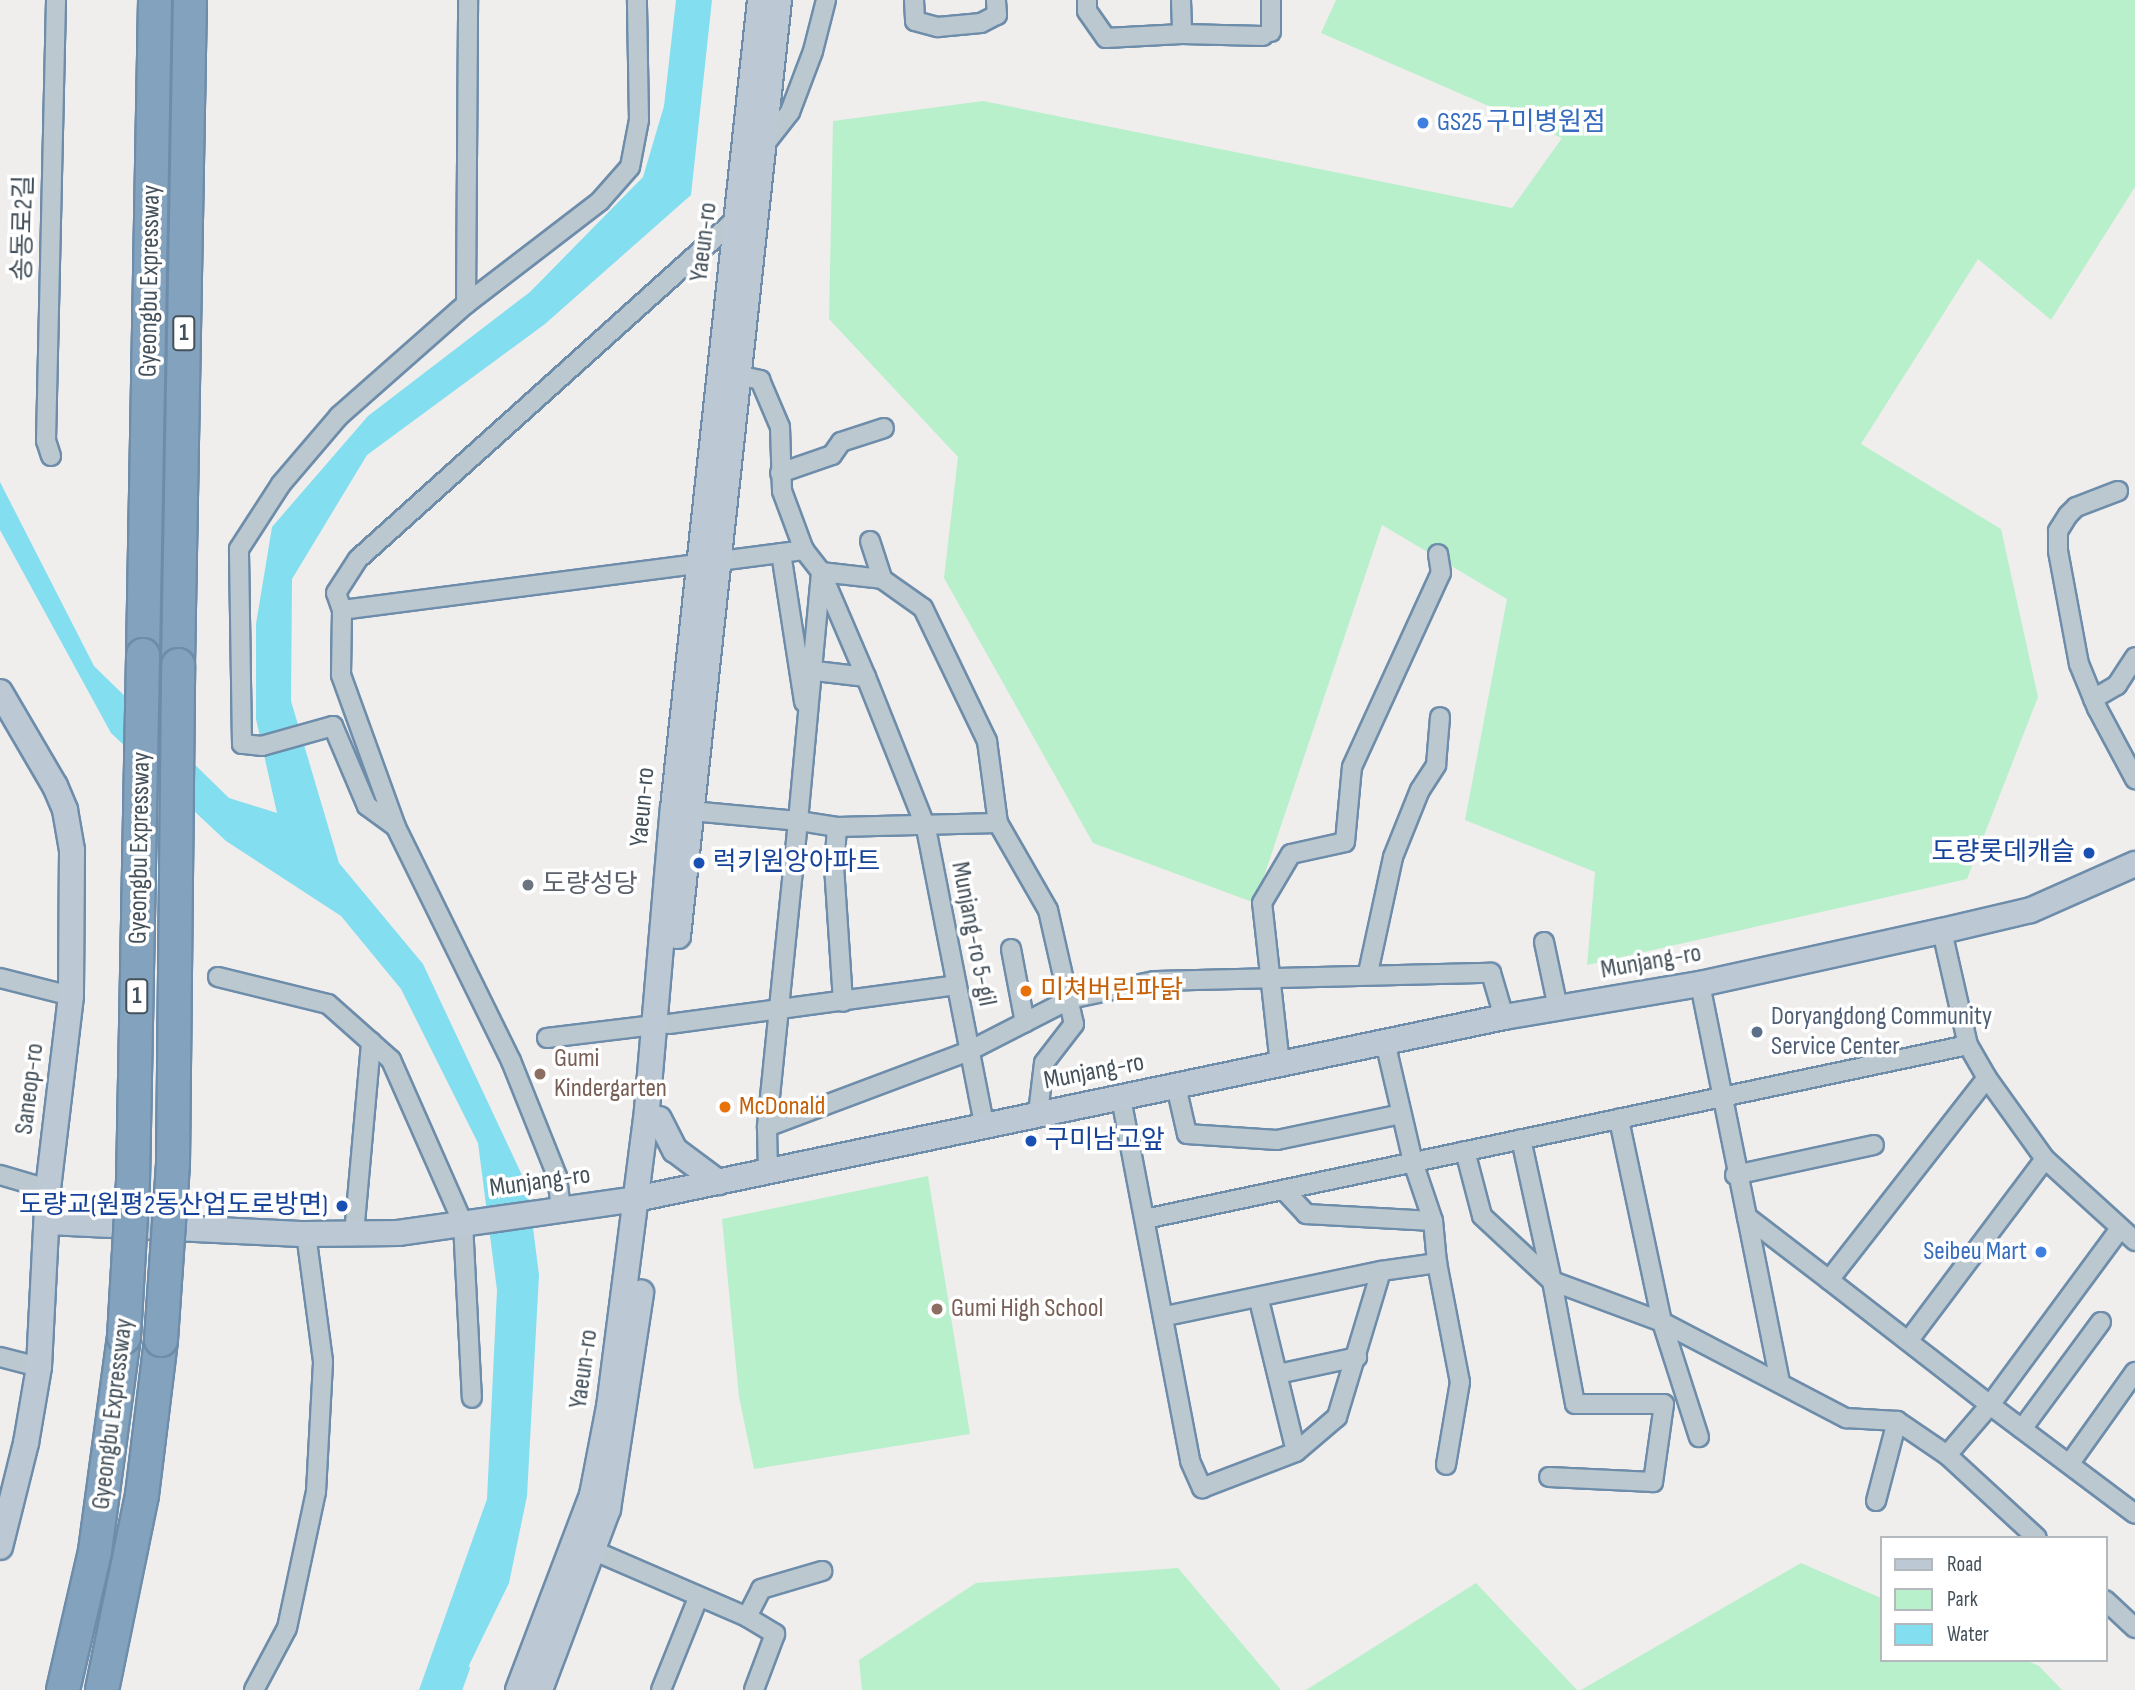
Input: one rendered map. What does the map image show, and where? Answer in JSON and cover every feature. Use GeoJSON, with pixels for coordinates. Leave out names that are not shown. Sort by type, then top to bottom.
{"type":"FeatureCollection","features":[{"type":"Feature","properties":{"kind":"highway","name":"Gyeongbu Expressway"},"geometry":{"type":"LineString","coordinates":[[63,1690],[95,1552],[124,1338],[133,1182],[155,0]]}},
{"type":"Feature","properties":{"kind":"highway","name":"Gyeongbu Expressway"},"geometry":{"type":"LineString","coordinates":[[102,1690],[142,1495],[161,1340],[173,1164],[178,665],[190,0]]}},
{"type":"Feature","properties":{"kind":"street","name":"송동로2길"},"geometry":{"type":"LineString","coordinates":[[51,456],[46,441],[56,0]]}},
{"type":"Feature","properties":{"kind":"street"},"geometry":{"type":"LineString","coordinates":[[466,304],[468,0]]}},
{"type":"Feature","properties":{"kind":"street"},"geometry":{"type":"LineString","coordinates":[[396,827],[367,806],[333,726],[262,746],[242,744],[239,549],[281,484],[339,415],[466,304],[600,201],[630,167],[639,120],[637,0]]}},
{"type":"Feature","properties":{"kind":"street","name":"Yaeun-ro"},"geometry":{"type":"LineString","coordinates":[[540,1690],[586,1547],[592,1495],[659,1119],[662,1024],[691,811],[736,219],[760,0]]}},
{"type":"Feature","properties":{"kind":"street","name":"Yaeun-ro"},"geometry":{"type":"LineString","coordinates":[[644,1198],[708,561],[737,375],[765,145],[779,0]]}},
{"type":"Feature","properties":{"kind":"street"},"geometry":{"type":"LineString","coordinates":[[765,145],[790,112],[813,51],[826,0]]}},
{"type":"Feature","properties":{"kind":"street"},"geometry":{"type":"LineString","coordinates":[[914,0],[915,21],[938,27],[981,23],[997,15],[996,0]]}},
{"type":"Feature","properties":{"kind":"street"},"geometry":{"type":"LineString","coordinates":[[1087,0],[1087,11],[1106,38],[1182,34],[1267,34],[1271,0]]}},
{"type":"Feature","properties":{"kind":"street"},"geometry":{"type":"LineString","coordinates":[[1181,0],[1182,34]]}},
{"type":"Feature","properties":{"kind":"street"},"geometry":{"type":"LineString","coordinates":[[561,1209],[557,1176],[511,1061],[396,827],[341,675],[342,610],[336,593],[358,559],[736,219]]}},
{"type":"Feature","properties":{"kind":"street"},"geometry":{"type":"LineString","coordinates":[[342,610],[804,550],[780,472],[780,427],[760,380],[737,375]]}},
{"type":"Feature","properties":{"kind":"street"},"geometry":{"type":"LineString","coordinates":[[780,472],[831,454],[841,442],[884,428]]}},
{"type":"Feature","properties":{"kind":"street"},"geometry":{"type":"LineString","coordinates":[[2118,491],[2076,507],[2058,531],[2079,664],[2093,699],[2135,779]]}},
{"type":"Feature","properties":{"kind":"street"},"geometry":{"type":"LineString","coordinates":[[870,541],[882,579]]}},
{"type":"Feature","properties":{"kind":"street","name":"Munjang-ro 5-gil"},"geometry":{"type":"LineString","coordinates":[[804,550],[821,572],[926,828],[984,1125]]}},
{"type":"Feature","properties":{"kind":"street"},"geometry":{"type":"LineString","coordinates":[[781,553],[807,719]]}},
{"type":"Feature","properties":{"kind":"street"},"geometry":{"type":"LineString","coordinates":[[1280,1065],[1262,903],[1291,854],[1345,842],[1352,767],[1441,573],[1437,554]]}},
{"type":"Feature","properties":{"kind":"street"},"geometry":{"type":"LineString","coordinates":[[768,1172],[767,1127],[807,719],[815,671],[821,572],[882,579],[923,608],[983,732],[998,823],[1048,910],[1074,1024],[1044,1063],[1038,1113]]}},
{"type":"Feature","properties":{"kind":"street"},"geometry":{"type":"LineString","coordinates":[[2093,699],[2117,685],[2135,657]]}},
{"type":"Feature","properties":{"kind":"street"},"geometry":{"type":"LineString","coordinates":[[815,671],[866,677]]}},
{"type":"Feature","properties":{"kind":"street","name":"Saneop-ro"},"geometry":{"type":"LineString","coordinates":[[0,692],[55,786],[69,828],[71,996],[48,1189],[39,1367],[26,1443],[0,1547]]}},
{"type":"Feature","properties":{"kind":"street"},"geometry":{"type":"LineString","coordinates":[[1368,973],[1393,857],[1420,790],[1436,765],[1440,717]]}},
{"type":"Feature","properties":{"kind":"street"},"geometry":{"type":"LineString","coordinates":[[691,811],[837,827],[926,828],[998,823]]}},
{"type":"Feature","properties":{"kind":"street"},"geometry":{"type":"LineString","coordinates":[[837,827],[834,866],[843,1002]]}},
{"type":"Feature","properties":{"kind":"street","name":"Munjang-ro"},"geometry":{"type":"LineString","coordinates":[[48,1222],[306,1234],[398,1233],[644,1198],[1504,1017],[1700,984],[1942,931],[2031,910],[2135,864]]}},
{"type":"Feature","properties":{"kind":"street"},"geometry":{"type":"LineString","coordinates":[[1942,931],[1968,1045],[1987,1077],[2045,1159],[2119,1230],[2135,1241]]}},
{"type":"Feature","properties":{"kind":"street"},"geometry":{"type":"LineString","coordinates":[[1544,942],[1558,1009]]}},
{"type":"Feature","properties":{"kind":"street"},"geometry":{"type":"LineString","coordinates":[[1011,949],[1025,1023]]}},
{"type":"Feature","properties":{"kind":"street"},"geometry":{"type":"LineString","coordinates":[[767,1127],[969,1051],[1070,999],[1155,981],[1270,981],[1368,973],[1491,973],[1504,1017]]}},
{"type":"Feature","properties":{"kind":"street"},"geometry":{"type":"LineString","coordinates":[[218,977],[328,1004],[391,1060],[463,1223],[472,1398]]}},
{"type":"Feature","properties":{"kind":"street"},"geometry":{"type":"LineString","coordinates":[[0,978],[71,996]]}},
{"type":"Feature","properties":{"kind":"street"},"geometry":{"type":"LineString","coordinates":[[1700,984],[1723,1097],[1735,1175],[1747,1217],[1780,1382]]}},
{"type":"Feature","properties":{"kind":"street"},"geometry":{"type":"LineString","coordinates":[[547,1038],[778,1011],[956,985]]}},
{"type":"Feature","properties":{"kind":"street"},"geometry":{"type":"LineString","coordinates":[[354,1234],[371,1042]]}},
{"type":"Feature","properties":{"kind":"street"},"geometry":{"type":"LineString","coordinates":[[1385,1042],[1413,1162],[1433,1221],[1437,1263],[1460,1382],[1446,1465]]}},
{"type":"Feature","properties":{"kind":"street"},"geometry":{"type":"LineString","coordinates":[[1145,1219],[1968,1045]]}},
{"type":"Feature","properties":{"kind":"street"},"geometry":{"type":"LineString","coordinates":[[1829,1280],[1987,1077]]}},
{"type":"Feature","properties":{"kind":"street"},"geometry":{"type":"LineString","coordinates":[[1176,1086],[1187,1134],[1276,1140],[1401,1114]]}},
{"type":"Feature","properties":{"kind":"street"},"geometry":{"type":"LineString","coordinates":[[1121,1098],[1166,1316],[1190,1461],[1202,1488],[1296,1452],[1337,1417],[1381,1271]]}},
{"type":"Feature","properties":{"kind":"street"},"geometry":{"type":"LineString","coordinates":[[659,1119],[675,1150],[718,1182]]}},
{"type":"Feature","properties":{"kind":"street"},"geometry":{"type":"LineString","coordinates":[[1619,1119],[1662,1322],[1699,1437]]}},
{"type":"Feature","properties":{"kind":"street"},"geometry":{"type":"LineString","coordinates":[[1521,1139],[1575,1404],[1664,1404],[1688,1407]]}},
{"type":"Feature","properties":{"kind":"street"},"geometry":{"type":"LineString","coordinates":[[1735,1175],[1874,1144]]}},
{"type":"Feature","properties":{"kind":"street"},"geometry":{"type":"LineString","coordinates":[[1465,1151],[1482,1216],[1552,1281],[1662,1322],[1846,1418],[1898,1421],[1947,1455],[2035,1536]]}},
{"type":"Feature","properties":{"kind":"street"},"geometry":{"type":"LineString","coordinates":[[1909,1340],[2045,1159]]}},
{"type":"Feature","properties":{"kind":"street"},"geometry":{"type":"LineString","coordinates":[[0,1175],[48,1189]]}},
{"type":"Feature","properties":{"kind":"street"},"geometry":{"type":"LineString","coordinates":[[1284,1190],[1306,1214],[1433,1221]]}},
{"type":"Feature","properties":{"kind":"street"},"geometry":{"type":"LineString","coordinates":[[1747,1217],[2135,1514]]}},
{"type":"Feature","properties":{"kind":"street"},"geometry":{"type":"LineString","coordinates":[[1947,1455],[1990,1405],[2119,1230]]}},
{"type":"Feature","properties":{"kind":"street"},"geometry":{"type":"LineString","coordinates":[[254,1690],[287,1628],[316,1492],[323,1361],[306,1234]]}},
{"type":"Feature","properties":{"kind":"street"},"geometry":{"type":"LineString","coordinates":[[1166,1316],[1259,1300],[1381,1271],[1437,1263]]}},
{"type":"Feature","properties":{"kind":"street"},"geometry":{"type":"LineString","coordinates":[[1259,1300],[1296,1452]]}},
{"type":"Feature","properties":{"kind":"street"},"geometry":{"type":"LineString","coordinates":[[2022,1429],[2101,1322]]}},
{"type":"Feature","properties":{"kind":"street"},"geometry":{"type":"LineString","coordinates":[[0,1357],[39,1367]]}},
{"type":"Feature","properties":{"kind":"street"},"geometry":{"type":"LineString","coordinates":[[1278,1374],[1357,1357]]}},
{"type":"Feature","properties":{"kind":"street"},"geometry":{"type":"LineString","coordinates":[[2070,1463],[2135,1372]]}},
{"type":"Feature","properties":{"kind":"street"},"geometry":{"type":"LineString","coordinates":[[1549,1477],[1653,1482],[1664,1404]]}},
{"type":"Feature","properties":{"kind":"street"},"geometry":{"type":"LineString","coordinates":[[1876,1501],[1898,1421]]}},
{"type":"Feature","properties":{"kind":"street"},"geometry":{"type":"LineString","coordinates":[[586,1547],[698,1598],[747,1617],[775,1634],[754,1690]]}},
{"type":"Feature","properties":{"kind":"street","name":"Yaeun-ro"},"geometry":{"type":"LineString","coordinates":[[518,1690],[586,1547]]}},
{"type":"Feature","properties":{"kind":"street"},"geometry":{"type":"LineString","coordinates":[[747,1617],[761,1589],[822,1571]]}},
{"type":"Feature","properties":{"kind":"street"},"geometry":{"type":"LineString","coordinates":[[661,1690],[698,1598]]}},
{"type":"Feature","properties":{"kind":"street"},"geometry":{"type":"LineString","coordinates":[[2107,1602],[2135,1628]]}},
{"type":"Feature","properties":{"kind":"green space"},"geometry":{"type":"Polygon","coordinates":[[[1336,0],[2135,0],[2135,187],[2051,320],[1978,259],[1861,444],[2001,529],[2038,697],[1967,879],[1587,965],[1595,872],[1465,820],[1507,599],[1382,525],[1255,903],[1093,843],[944,578],[958,457],[829,319],[833,121],[983,101],[1512,208],[1562,138],[1321,33],[1336,0]]]}},
{"type":"Feature","properties":{"kind":"green space"},"geometry":{"type":"Polygon","coordinates":[[[928,1176],[970,1434],[754,1469],[739,1397],[722,1219],[928,1176]]]}},
{"type":"Feature","properties":{"kind":"green space"},"geometry":{"type":"Polygon","coordinates":[[[1801,1563],[1880,1598],[1880,1662],[2030,1662],[2039,1666],[2062,1690],[1581,1690],[1801,1563]]]}},
{"type":"Feature","properties":{"kind":"green space"},"geometry":{"type":"Polygon","coordinates":[[[1178,1568],[1281,1690],[862,1690],[859,1660],[976,1583],[1178,1568]]]}},
{"type":"Feature","properties":{"kind":"green space"},"geometry":{"type":"Polygon","coordinates":[[[1476,1583],[1577,1690],[1306,1690],[1476,1583]]]}},
{"type":"Feature","properties":{"kind":"water"},"geometry":{"type":"Polygon","coordinates":[[[676,0],[712,0],[691,195],[545,324],[367,455],[292,579],[291,701],[339,863],[423,964],[528,1188],[539,1275],[527,1496],[509,1583],[457,1690],[419,1690],[487,1499],[497,1290],[478,1143],[401,989],[341,916],[226,841],[111,733],[0,530],[0,482],[94,666],[229,798],[277,813],[256,719],[256,624],[272,527],[368,416],[530,292],[643,177],[664,106],[676,0]]]}},
{"type":"Feature","properties":{"kind":"waterway"},"geometry":{"type":"LineString","coordinates":[[459,1690],[467,1668]]}},
{"type":"Feature","properties":{"kind":"place","name":"GS25 구미병원점"},"geometry":{"type":"Point","coordinates":[1423,123]}},
{"type":"Feature","properties":{"kind":"place","name":"도량롯데캐슬"},"geometry":{"type":"Point","coordinates":[2089,853]}},
{"type":"Feature","properties":{"kind":"place","name":"럭키원앙아파트"},"geometry":{"type":"Point","coordinates":[699,863]}},
{"type":"Feature","properties":{"kind":"place","name":"도량성당"},"geometry":{"type":"Point","coordinates":[528,885]}},
{"type":"Feature","properties":{"kind":"place","name":"미쳐버린파닭"},"geometry":{"type":"Point","coordinates":[1026,991]}},
{"type":"Feature","properties":{"kind":"place","name":"Doryangdong Community Service Center"},"geometry":{"type":"Point","coordinates":[1757,1032]}},
{"type":"Feature","properties":{"kind":"place","name":"Gumi Kindergarten"},"geometry":{"type":"Point","coordinates":[540,1074]}},
{"type":"Feature","properties":{"kind":"place","name":"McDonald"},"geometry":{"type":"Point","coordinates":[725,1107]}},
{"type":"Feature","properties":{"kind":"place","name":"구미남고앞"},"geometry":{"type":"Point","coordinates":[1031,1141]}},
{"type":"Feature","properties":{"kind":"place","name":"도량교(원평2동산업도로방면)"},"geometry":{"type":"Point","coordinates":[342,1206]}},
{"type":"Feature","properties":{"kind":"place","name":"Seibeu Mart"},"geometry":{"type":"Point","coordinates":[2041,1252]}},
{"type":"Feature","properties":{"kind":"place","name":"Gumi High School"},"geometry":{"type":"Point","coordinates":[937,1309]}}]}
